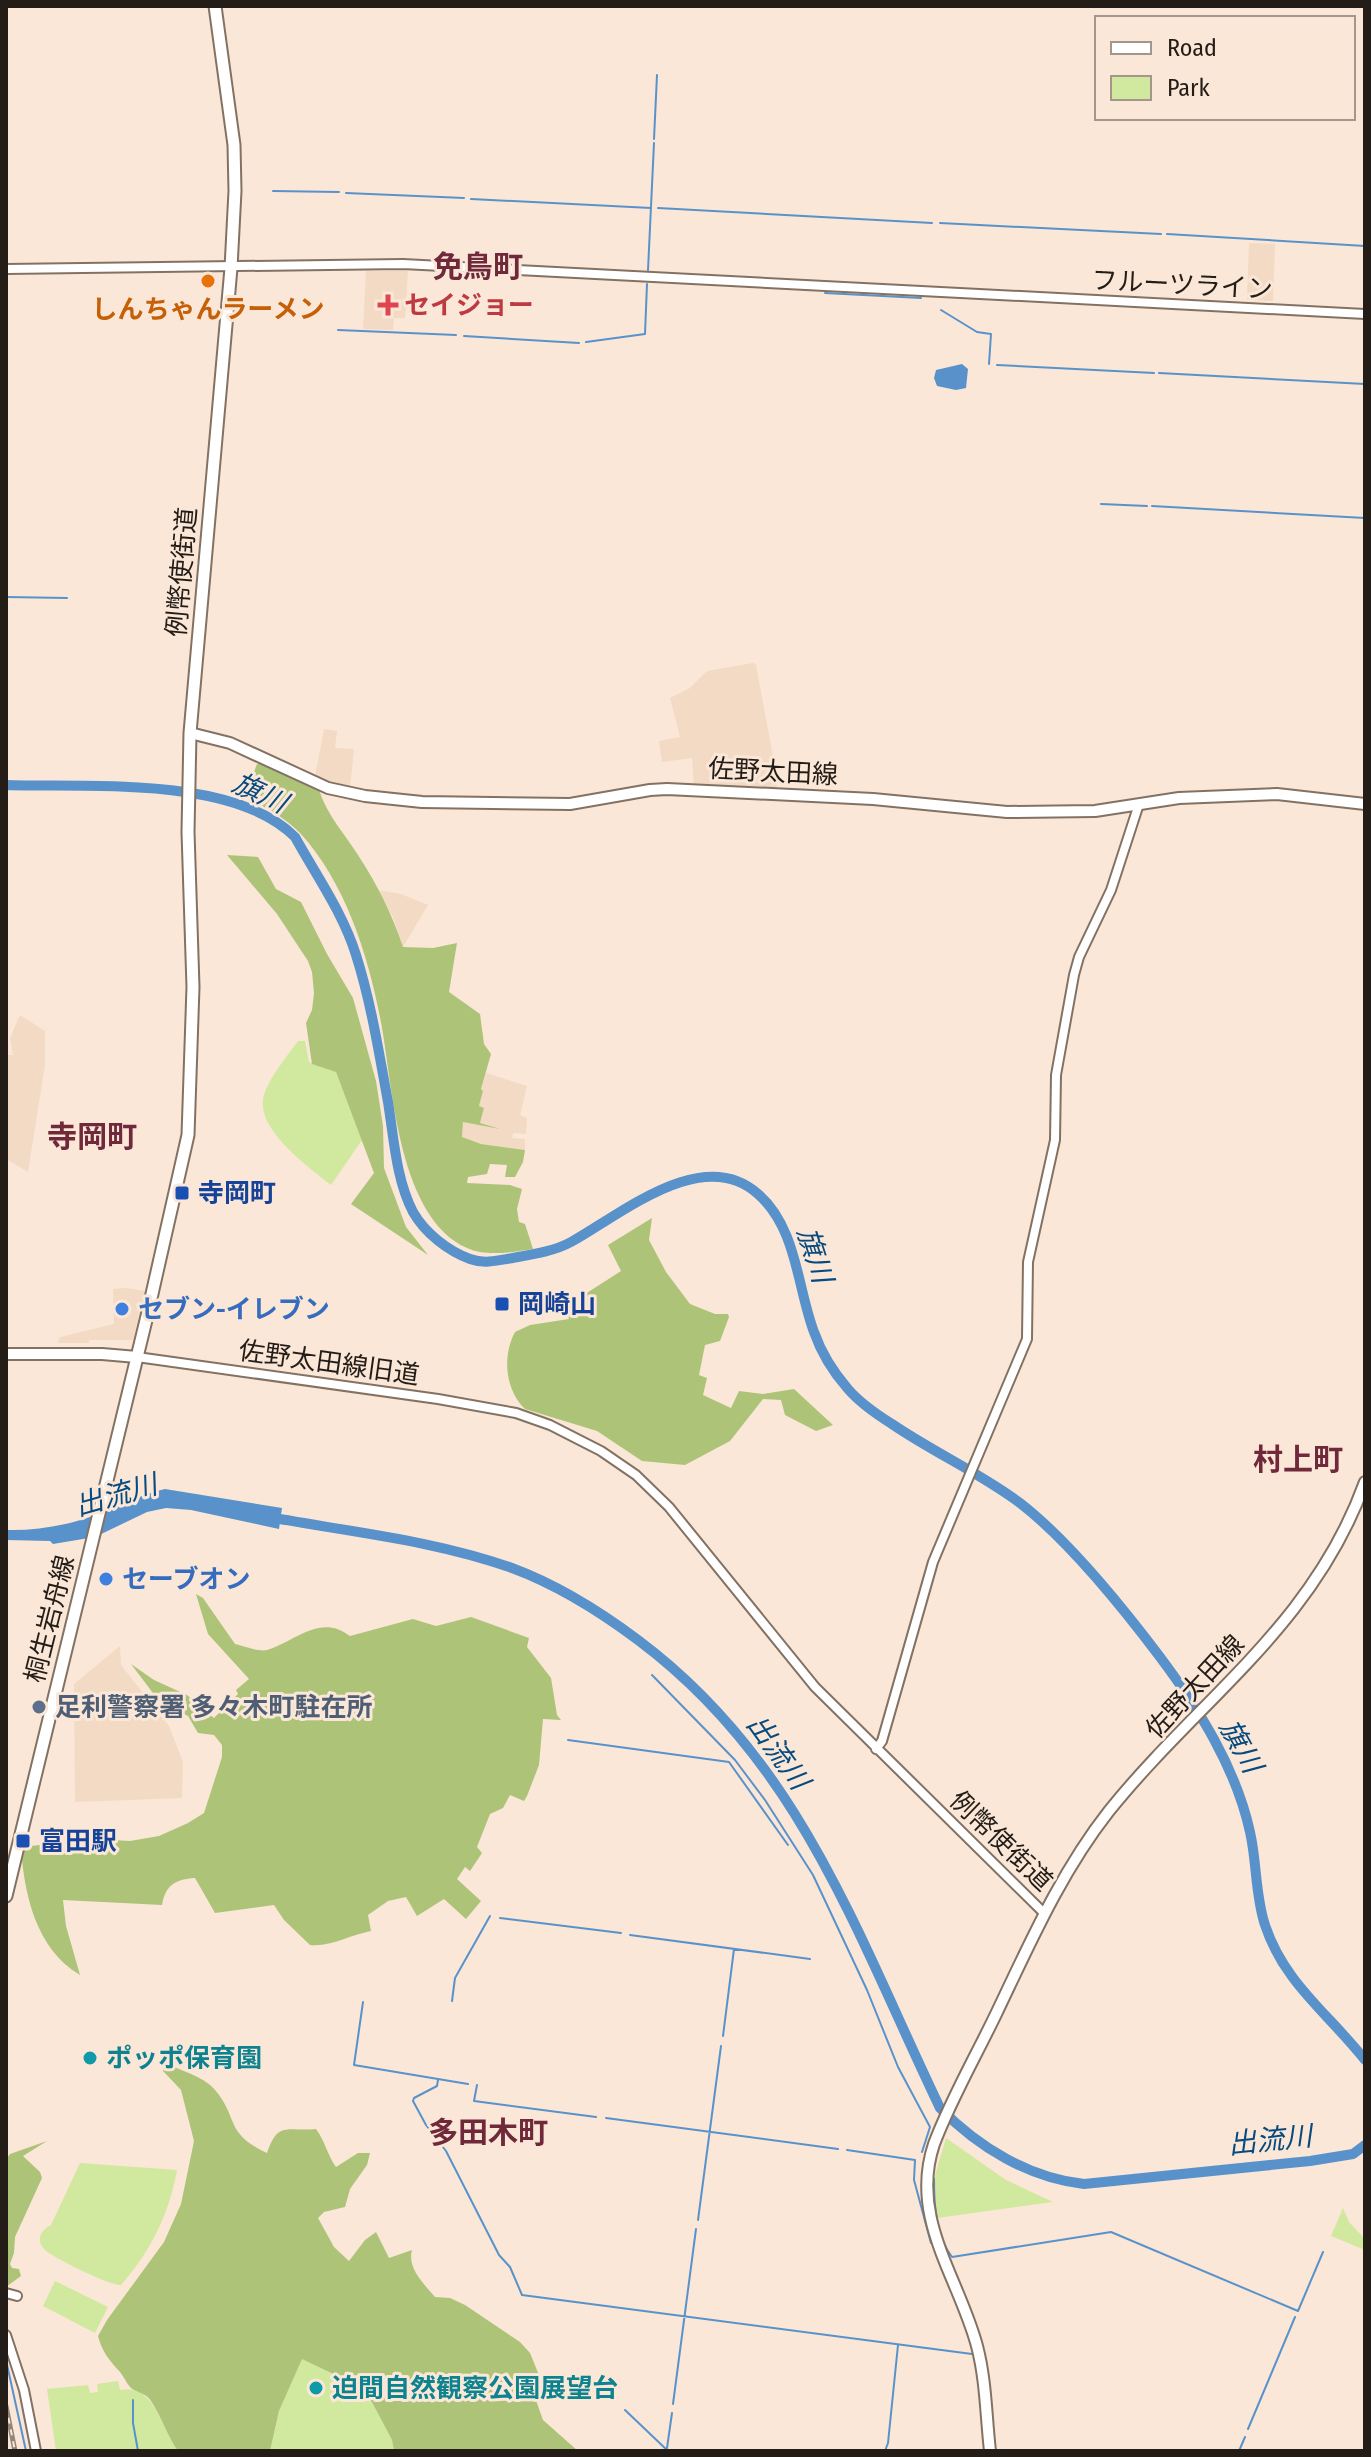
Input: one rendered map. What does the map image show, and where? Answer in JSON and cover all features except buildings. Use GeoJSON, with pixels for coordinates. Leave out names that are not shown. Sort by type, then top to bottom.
{"type":"FeatureCollection","features":[{"type":"Feature","properties":{"kind":"main road","name":"例幣使街道"},"geometry":{"type":"LineString","coordinates":[[137,1357],[187,1143],[191,1094],[190,738],[235,191],[234,145],[215,6]]}},
{"type":"Feature","properties":{"kind":"main road","name":"佐野太田線"},"geometry":{"type":"LineString","coordinates":[[190,738],[230,743],[328,788],[350,794],[422,802],[570,804],[667,789],[860,798],[1007,812],[1095,811],[1179,798],[1277,794],[1365,804]]}},
{"type":"Feature","properties":{"kind":"main road"},"geometry":{"type":"LineString","coordinates":[[6,1354],[137,1357]]}},
{"type":"Feature","properties":{"kind":"main road","name":"桐生岩舟線"},"geometry":{"type":"LineString","coordinates":[[6,1896],[9,1872],[137,1357]]}},
{"type":"Feature","properties":{"kind":"main road","name":"佐野太田線"},"geometry":{"type":"LineString","coordinates":[[1044,1913],[1087,1841],[1144,1773],[1278,1630],[1314,1584],[1340,1539],[1365,1482]]}},
{"type":"Feature","properties":{"kind":"main road","name":"例幣使街道"},"geometry":{"type":"LineString","coordinates":[[990,2451],[976,2344],[934,2235],[928,2207],[929,2161],[942,2125],[1044,1913]]}},
{"type":"Feature","properties":{"kind":"street","name":"フルーツライン"},"geometry":{"type":"LineString","coordinates":[[6,269],[403,264],[1365,314]]}},
{"type":"Feature","properties":{"kind":"street"},"geometry":{"type":"LineString","coordinates":[[876,1749],[882,1741],[924,1587],[1028,1332],[1028,1262],[1055,1140],[1056,1075],[1074,975],[1079,957],[1112,888],[1139,804]]}},
{"type":"Feature","properties":{"kind":"street","name":"佐野太田線旧道"},"geometry":{"type":"LineString","coordinates":[[137,1357],[438,1399],[516,1413]]}},
{"type":"Feature","properties":{"kind":"street","name":"例幣使街道"},"geometry":{"type":"LineString","coordinates":[[516,1413],[550,1425],[601,1451],[655,1492],[815,1687],[1044,1913]]}},
{"type":"Feature","properties":{"kind":"street"},"geometry":{"type":"LineString","coordinates":[[6,2293],[17,2296]]}},
{"type":"Feature","properties":{"kind":"street"},"geometry":{"type":"LineString","coordinates":[[6,2335],[24,2390],[36,2451]]}},
{"type":"Feature","properties":{"kind":"street"},"geometry":{"type":"LineString","coordinates":[[24,2390],[25,2376]]}},
{"type":"Feature","properties":{"kind":"shaded area"},"geometry":{"type":"Polygon","coordinates":[[[1249,243],[1275,244],[1273,301],[1247,300],[1249,243]]]}},
{"type":"Feature","properties":{"kind":"shaded area"},"geometry":{"type":"Polygon","coordinates":[[[366,271],[408,271],[405,318],[394,318],[393,330],[363,329],[366,271]]]}},
{"type":"Feature","properties":{"kind":"shaded area"},"geometry":{"type":"Polygon","coordinates":[[[756,665],[777,788],[694,784],[692,758],[662,762],[659,741],[680,737],[670,698],[690,688],[707,671],[756,665]]]}},
{"type":"Feature","properties":{"kind":"shaded area"},"geometry":{"type":"Polygon","coordinates":[[[324,729],[337,731],[335,748],[354,749],[350,788],[315,777],[324,729]]]}},
{"type":"Feature","properties":{"kind":"shaded area"},"geometry":{"type":"Polygon","coordinates":[[[378,890],[401,894],[428,905],[403,947],[393,917],[378,890]]]}},
{"type":"Feature","properties":{"kind":"shaded area"},"geometry":{"type":"Polygon","coordinates":[[[20,1015],[45,1031],[45,1065],[28,1172],[6,1159],[6,1055],[13,1055],[10,1038],[20,1015]]]}},
{"type":"Feature","properties":{"kind":"shaded area"},"geometry":{"type":"Polygon","coordinates":[[[486,1073],[527,1086],[520,1115],[527,1118],[526,1134],[513,1133],[512,1138],[525,1139],[525,1150],[481,1144],[462,1137],[463,1121],[493,1128],[480,1124],[484,1108],[479,1107],[481,1090],[486,1073]]]}},
{"type":"Feature","properties":{"kind":"shaded area"},"geometry":{"type":"Polygon","coordinates":[[[113,1289],[145,1291],[133,1340],[58,1343],[60,1337],[114,1324],[113,1289]]]}},
{"type":"Feature","properties":{"kind":"shaded area"},"geometry":{"type":"Polygon","coordinates":[[[120,1646],[121,1665],[169,1726],[183,1762],[182,1798],[75,1802],[74,1684],[120,1646]]]}},
{"type":"Feature","properties":{"kind":"green space"},"geometry":{"type":"Polygon","coordinates":[[[263,763],[319,790],[331,816],[378,888],[403,947],[433,948],[457,943],[449,992],[480,1014],[484,1044],[491,1054],[481,1089],[479,1106],[484,1108],[480,1123],[500,1129],[463,1122],[462,1137],[481,1144],[525,1150],[515,1177],[505,1177],[507,1165],[490,1164],[487,1174],[468,1177],[467,1183],[510,1185],[522,1189],[517,1209],[519,1222],[525,1224],[533,1249],[500,1253],[474,1251],[444,1233],[427,1210],[413,1182],[403,1150],[377,1002],[354,924],[317,853],[282,818],[249,798],[247,791],[257,764],[263,763]]]}},
{"type":"Feature","properties":{"kind":"green space"},"geometry":{"type":"Polygon","coordinates":[[[227,855],[258,857],[276,889],[301,902],[353,998],[376,1081],[383,1126],[384,1168],[406,1227],[428,1255],[351,1204],[374,1173],[336,1072],[312,1064],[306,1023],[312,1010],[314,993],[312,972],[277,914],[227,855]]]}},
{"type":"Feature","properties":{"kind":"green space"},"geometry":{"type":"Polygon","coordinates":[[[298,1041],[305,1041],[309,1062],[336,1072],[362,1140],[331,1185],[287,1148],[264,1112],[263,1100],[268,1086],[298,1041]]]}},
{"type":"Feature","properties":{"kind":"green space"},"geometry":{"type":"Polygon","coordinates":[[[652,1218],[649,1240],[666,1272],[690,1304],[715,1314],[728,1314],[729,1317],[720,1341],[705,1345],[699,1375],[707,1378],[703,1395],[731,1408],[739,1391],[763,1394],[794,1389],[833,1425],[816,1431],[785,1415],[781,1400],[763,1399],[730,1441],[685,1465],[642,1461],[597,1431],[525,1409],[518,1401],[510,1383],[507,1362],[515,1332],[530,1325],[569,1319],[565,1307],[621,1271],[608,1245],[652,1218]]]}},
{"type":"Feature","properties":{"kind":"green space"},"geometry":{"type":"Polygon","coordinates":[[[196,1594],[203,1598],[235,1644],[259,1650],[278,1646],[318,1628],[328,1627],[350,1636],[413,1619],[436,1626],[471,1617],[529,1638],[527,1647],[551,1678],[557,1715],[561,1720],[543,1719],[539,1765],[527,1796],[524,1801],[510,1795],[503,1808],[490,1814],[477,1847],[482,1853],[470,1871],[465,1867],[457,1879],[481,1901],[466,1919],[444,1899],[417,1916],[406,1897],[388,1901],[368,1915],[371,1931],[333,1943],[310,1945],[284,1920],[274,1905],[215,1913],[195,1878],[172,1884],[162,1905],[63,1900],[66,1926],[80,1975],[53,1951],[29,1901],[21,1847],[95,1839],[130,1841],[159,1836],[204,1813],[222,1757],[222,1745],[214,1735],[198,1733],[188,1716],[159,1701],[131,1664],[154,1680],[187,1695],[214,1718],[238,1694],[236,1690],[249,1679],[208,1634],[196,1594]]]}},
{"type":"Feature","properties":{"kind":"green space"},"geometry":{"type":"Polygon","coordinates":[[[169,2065],[211,2086],[238,2132],[253,2146],[267,2153],[280,2132],[316,2129],[336,2167],[358,2153],[370,2153],[367,2165],[350,2189],[345,2207],[324,2212],[318,2218],[334,2247],[349,2261],[365,2240],[376,2232],[389,2258],[412,2250],[414,2269],[435,2297],[450,2298],[465,2305],[520,2342],[530,2353],[543,2385],[532,2389],[543,2420],[578,2451],[394,2451],[392,2440],[365,2389],[302,2359],[279,2411],[270,2451],[178,2451],[151,2401],[130,2386],[107,2356],[98,2336],[164,2242],[181,2204],[194,2141],[181,2090],[163,2071],[164,2066],[169,2065]]]}},
{"type":"Feature","properties":{"kind":"green space"},"geometry":{"type":"Polygon","coordinates":[[[946,2138],[1006,2180],[1053,2202],[937,2218],[934,2179],[946,2138]]]}},
{"type":"Feature","properties":{"kind":"green space"},"geometry":{"type":"Polygon","coordinates":[[[47,2141],[23,2156],[40,2172],[42,2178],[15,2237],[10,2264],[12,2268],[19,2269],[21,2276],[6,2287],[7,2158],[10,2154],[47,2141]]]}},
{"type":"Feature","properties":{"kind":"green space"},"geometry":{"type":"Polygon","coordinates":[[[80,2163],[177,2170],[157,2231],[121,2285],[70,2265],[45,2250],[40,2243],[42,2232],[51,2225],[80,2163]]]}},
{"type":"Feature","properties":{"kind":"green space"},"geometry":{"type":"Polygon","coordinates":[[[1343,2208],[1349,2222],[1365,2239],[1365,2250],[1331,2236],[1343,2208]]]}},
{"type":"Feature","properties":{"kind":"green space"},"geometry":{"type":"Polygon","coordinates":[[[55,2281],[108,2307],[95,2333],[43,2306],[55,2281]]]}},
{"type":"Feature","properties":{"kind":"green space"},"geometry":{"type":"Polygon","coordinates":[[[302,2358],[365,2389],[392,2440],[394,2451],[270,2451],[279,2411],[302,2358]]]}},
{"type":"Feature","properties":{"kind":"green space"},"geometry":{"type":"Polygon","coordinates":[[[118,2381],[120,2390],[141,2393],[149,2400],[178,2451],[56,2451],[47,2389],[88,2385],[90,2393],[98,2392],[97,2384],[118,2381]]]}},
{"type":"Feature","properties":{"kind":"water"},"geometry":{"type":"Polygon","coordinates":[[[962,364],[968,369],[966,388],[956,390],[937,386],[934,378],[936,370],[962,364]]]}},
{"type":"Feature","properties":{"kind":"water"},"geometry":{"type":"Polygon","coordinates":[[[165,1489],[282,1508],[279,1529],[191,1510],[166,1508],[147,1512],[95,1537],[53,1544],[50,1541],[6,1540],[6,1530],[73,1522],[165,1489]]]}},
{"type":"Feature","properties":{"kind":"waterway"},"geometry":{"type":"LineString","coordinates":[[654,139],[657,75]]}},
{"type":"Feature","properties":{"kind":"waterway"},"geometry":{"type":"LineString","coordinates":[[648,270],[654,143]]}},
{"type":"Feature","properties":{"kind":"waterway"},"geometry":{"type":"LineString","coordinates":[[273,191],[339,192]]}},
{"type":"Feature","properties":{"kind":"waterway"},"geometry":{"type":"LineString","coordinates":[[346,193],[464,198]]}},
{"type":"Feature","properties":{"kind":"waterway"},"geometry":{"type":"LineString","coordinates":[[471,199],[651,208]]}},
{"type":"Feature","properties":{"kind":"waterway"},"geometry":{"type":"LineString","coordinates":[[658,208],[932,223]]}},
{"type":"Feature","properties":{"kind":"waterway"},"geometry":{"type":"LineString","coordinates":[[940,223],[1161,234]]}},
{"type":"Feature","properties":{"kind":"waterway"},"geometry":{"type":"LineString","coordinates":[[1167,234],[1365,246]]}},
{"type":"Feature","properties":{"kind":"waterway"},"geometry":{"type":"LineString","coordinates":[[586,342],[645,334],[647,284]]}},
{"type":"Feature","properties":{"kind":"waterway"},"geometry":{"type":"LineString","coordinates":[[825,293],[921,298]]}},
{"type":"Feature","properties":{"kind":"waterway"},"geometry":{"type":"LineString","coordinates":[[941,310],[977,332],[991,334],[989,364]]}},
{"type":"Feature","properties":{"kind":"waterway"},"geometry":{"type":"LineString","coordinates":[[338,330],[456,335]]}},
{"type":"Feature","properties":{"kind":"waterway"},"geometry":{"type":"LineString","coordinates":[[464,336],[579,343]]}},
{"type":"Feature","properties":{"kind":"waterway"},"geometry":{"type":"LineString","coordinates":[[997,365],[1154,373]]}},
{"type":"Feature","properties":{"kind":"waterway"},"geometry":{"type":"LineString","coordinates":[[1159,373],[1365,384]]}},
{"type":"Feature","properties":{"kind":"waterway"},"geometry":{"type":"LineString","coordinates":[[1101,504],[1147,506]]}},
{"type":"Feature","properties":{"kind":"waterway"},"geometry":{"type":"LineString","coordinates":[[1152,506],[1365,518]]}},
{"type":"Feature","properties":{"kind":"waterway"},"geometry":{"type":"LineString","coordinates":[[6,597],[67,598]]}},
{"type":"Feature","properties":{"kind":"waterway","name":"旗川"},"geometry":{"type":"LineString","coordinates":[[6,785],[118,786],[198,794],[235,803],[268,817],[295,837],[337,909],[356,955],[374,1028],[396,1158],[407,1199],[424,1227],[462,1256],[489,1262],[556,1248],[662,1189],[688,1180],[712,1177],[736,1181],[758,1194],[781,1224],[817,1340],[828,1362],[848,1389],[880,1416],[989,1482],[1038,1518],[1094,1576],[1174,1677],[1202,1718],[1236,1785],[1250,1832],[1262,1914],[1273,1946],[1295,1981],[1365,2060]]}},
{"type":"Feature","properties":{"kind":"waterway","name":"出流川"},"geometry":{"type":"LineString","coordinates":[[269,1517],[452,1550],[512,1568],[562,1590],[608,1618],[694,1688],[742,1740],[783,1795],[818,1854],[850,1915],[940,2108],[988,2148],[1024,2168],[1084,2184],[1310,2161],[1353,2154],[1365,2145]]}},
{"type":"Feature","properties":{"kind":"waterway"},"geometry":{"type":"LineString","coordinates":[[652,1675],[735,1760],[813,1875],[867,1990],[898,2067],[930,2127],[922,2152]]}},
{"type":"Feature","properties":{"kind":"waterway"},"geometry":{"type":"LineString","coordinates":[[568,1740],[729,1762],[788,1845]]}},
{"type":"Feature","properties":{"kind":"waterway"},"geometry":{"type":"LineString","coordinates":[[452,2001],[455,1978],[490,1916]]}},
{"type":"Feature","properties":{"kind":"waterway"},"geometry":{"type":"LineString","coordinates":[[500,1918],[621,1933]]}},
{"type":"Feature","properties":{"kind":"waterway"},"geometry":{"type":"LineString","coordinates":[[630,1935],[810,1959]]}},
{"type":"Feature","properties":{"kind":"waterway"},"geometry":{"type":"LineString","coordinates":[[723,2036],[734,1949]]}},
{"type":"Feature","properties":{"kind":"waterway"},"geometry":{"type":"LineString","coordinates":[[363,2002],[354,2065],[468,2084]]}},
{"type":"Feature","properties":{"kind":"waterway"},"geometry":{"type":"LineString","coordinates":[[698,2220],[721,2046]]}},
{"type":"Feature","properties":{"kind":"waterway"},"geometry":{"type":"LineString","coordinates":[[438,2080],[437,2086],[413,2101],[446,2151],[499,2255],[510,2267],[522,2295],[972,2354]]}},
{"type":"Feature","properties":{"kind":"waterway"},"geometry":{"type":"LineString","coordinates":[[477,2085],[474,2101],[596,2117]]}},
{"type":"Feature","properties":{"kind":"waterway"},"geometry":{"type":"LineString","coordinates":[[606,2118],[838,2149]]}},
{"type":"Feature","properties":{"kind":"waterway"},"geometry":{"type":"LineString","coordinates":[[847,2150],[915,2160],[914,2180],[931,2243]]}},
{"type":"Feature","properties":{"kind":"waterway"},"geometry":{"type":"LineString","coordinates":[[934,2179],[939,2230],[952,2257],[1111,2232],[1298,2311],[1323,2252]]}},
{"type":"Feature","properties":{"kind":"waterway"},"geometry":{"type":"LineString","coordinates":[[673,2404],[696,2229]]}},
{"type":"Feature","properties":{"kind":"waterway"},"geometry":{"type":"LineString","coordinates":[[1248,2429],[1295,2317]]}},
{"type":"Feature","properties":{"kind":"waterway"},"geometry":{"type":"LineString","coordinates":[[885,2451],[898,2345]]}},
{"type":"Feature","properties":{"kind":"waterway"},"geometry":{"type":"LineString","coordinates":[[6,2360],[26,2451]]}},
{"type":"Feature","properties":{"kind":"waterway"},"geometry":{"type":"LineString","coordinates":[[133,2400],[138,2451]]}},
{"type":"Feature","properties":{"kind":"waterway"},"geometry":{"type":"LineString","coordinates":[[625,2410],[668,2451]]}},
{"type":"Feature","properties":{"kind":"waterway"},"geometry":{"type":"LineString","coordinates":[[667,2448],[672,2413]]}},
{"type":"Feature","properties":{"kind":"waterway"},"geometry":{"type":"LineString","coordinates":[[1239,2451],[1245,2437]]}},
{"type":"Feature","properties":{"kind":"railway"},"geometry":{"type":"LineString","coordinates":[[6,2406],[15,2451]]}},
{"type":"Feature","properties":{"kind":"place","name":"しんちゃんラーメン"},"geometry":{"type":"Point","coordinates":[208,281]}},
{"type":"Feature","properties":{"kind":"place","name":"セイジョー"},"geometry":{"type":"Point","coordinates":[388,305]}},
{"type":"Feature","properties":{"kind":"place","name":"寺岡町"},"geometry":{"type":"Point","coordinates":[182,1193]}},
{"type":"Feature","properties":{"kind":"place","name":"岡崎山"},"geometry":{"type":"Point","coordinates":[502,1304]}},
{"type":"Feature","properties":{"kind":"place","name":"セブン-イレブン"},"geometry":{"type":"Point","coordinates":[122,1309]}},
{"type":"Feature","properties":{"kind":"place","name":"セーブオン"},"geometry":{"type":"Point","coordinates":[106,1579]}},
{"type":"Feature","properties":{"kind":"place","name":"足利警察署 多々木町駐在所"},"geometry":{"type":"Point","coordinates":[39,1707]}},
{"type":"Feature","properties":{"kind":"place","name":"富田駅"},"geometry":{"type":"Point","coordinates":[23,1841]}},
{"type":"Feature","properties":{"kind":"place","name":"ポッポ保育園"},"geometry":{"type":"Point","coordinates":[90,2058]}},
{"type":"Feature","properties":{"kind":"place","name":"迫間自然観察公園展望台"},"geometry":{"type":"Point","coordinates":[316,2388]}},
{"type":"Feature","properties":{"kind":"district","name":"免鳥町"},"geometry":{"type":"Point","coordinates":[478,267]}},
{"type":"Feature","properties":{"kind":"district","name":"寺岡町"},"geometry":{"type":"Point","coordinates":[92,1137]}},
{"type":"Feature","properties":{"kind":"district","name":"村上町"},"geometry":{"type":"Point","coordinates":[1298,1460]}},
{"type":"Feature","properties":{"kind":"district","name":"多田木町"},"geometry":{"type":"Point","coordinates":[488,2133]}}]}
